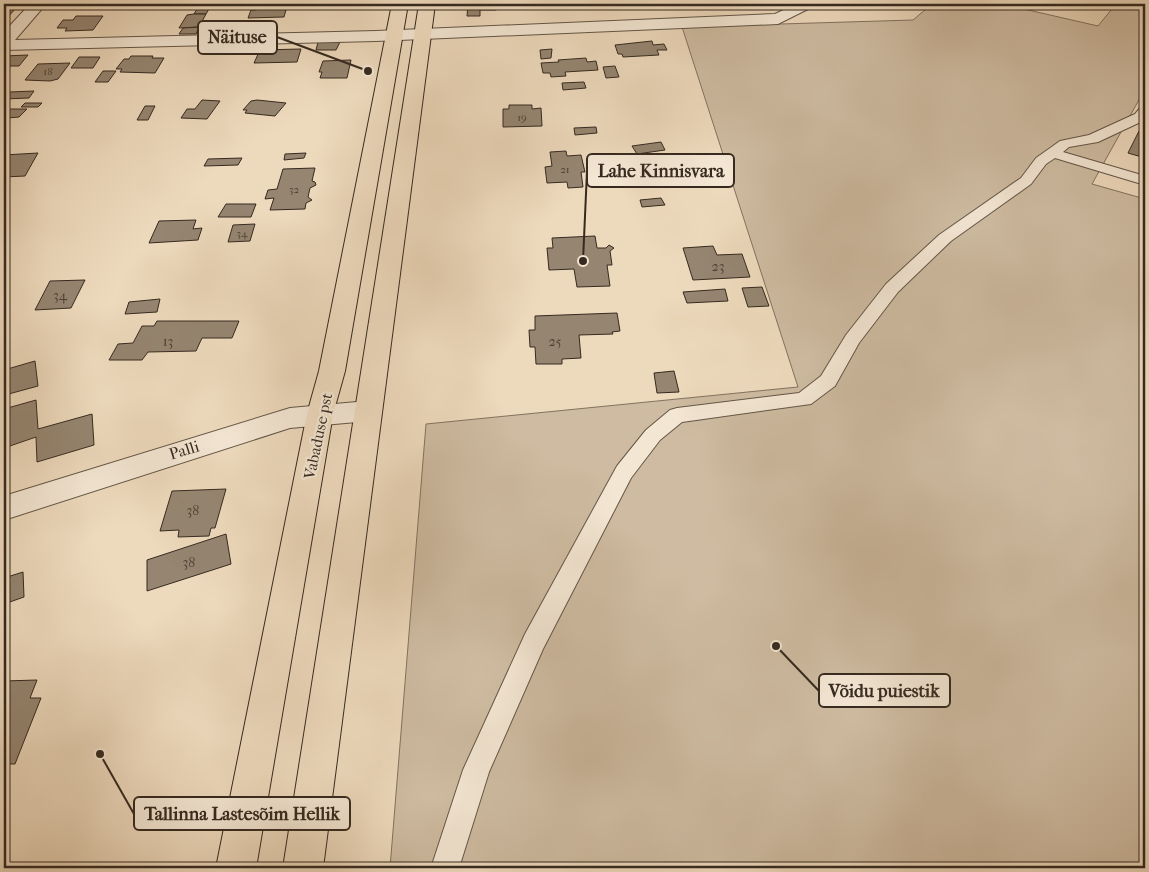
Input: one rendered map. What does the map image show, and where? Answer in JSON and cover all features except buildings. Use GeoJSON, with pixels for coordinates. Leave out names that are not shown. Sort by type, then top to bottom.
{"type":"FeatureCollection","features":[{"type":"Feature","properties":{"kind":"highway","name":"Vabaduse pst"},"geometry":{"type":"LineString","coordinates":[[236,868],[320,414],[332,371],[400,4]]}},
{"type":"Feature","properties":{"kind":"highway"},"geometry":{"type":"LineString","coordinates":[[303,868],[427,4]]}},
{"type":"Feature","properties":{"kind":"street"},"geometry":{"type":"LineString","coordinates":[[4,43],[38,4]]}},
{"type":"Feature","properties":{"kind":"street"},"geometry":{"type":"LineString","coordinates":[[4,43],[394,36],[778,18],[807,4]]}},
{"type":"Feature","properties":{"kind":"street","name":"Palli"},"geometry":{"type":"LineString","coordinates":[[4,508],[290,418],[368,411]]}},
{"type":"Feature","properties":{"kind":"lane"},"geometry":{"type":"LineString","coordinates":[[445,868],[476,770],[534,642],[624,472],[653,435],[677,415],[804,399],[828,380],[852,339],[892,288],[945,238],[1026,182],[1041,161],[1065,144],[1093,139],[1140,117],[1145,111]]}},
{"type":"Feature","properties":{"kind":"lane"},"geometry":{"type":"LineString","coordinates":[[1053,153],[1145,181]]}},
{"type":"Feature","properties":{"kind":"shaded area"},"geometry":{"type":"Polygon","coordinates":[[[932,4],[1002,4],[1098,26],[1116,4],[1145,4],[1145,89],[1092,184],[1145,199],[1145,868],[390,868],[426,424],[798,387],[682,27],[913,20],[932,4]]]}},
{"type":"Feature","properties":{"kind":"place","name":"Näituse"},"geometry":{"type":"Point","coordinates":[368,71]}},
{"type":"Feature","properties":{"kind":"place","name":"Lahe Kinnisvara"},"geometry":{"type":"Point","coordinates":[583,261]}},
{"type":"Feature","properties":{"kind":"place","name":"Võidu puiestik"},"geometry":{"type":"Point","coordinates":[776,646]}},
{"type":"Feature","properties":{"kind":"place","name":"Tallinna Lastesõim Hellik"},"geometry":{"type":"Point","coordinates":[100,754]}}]}
